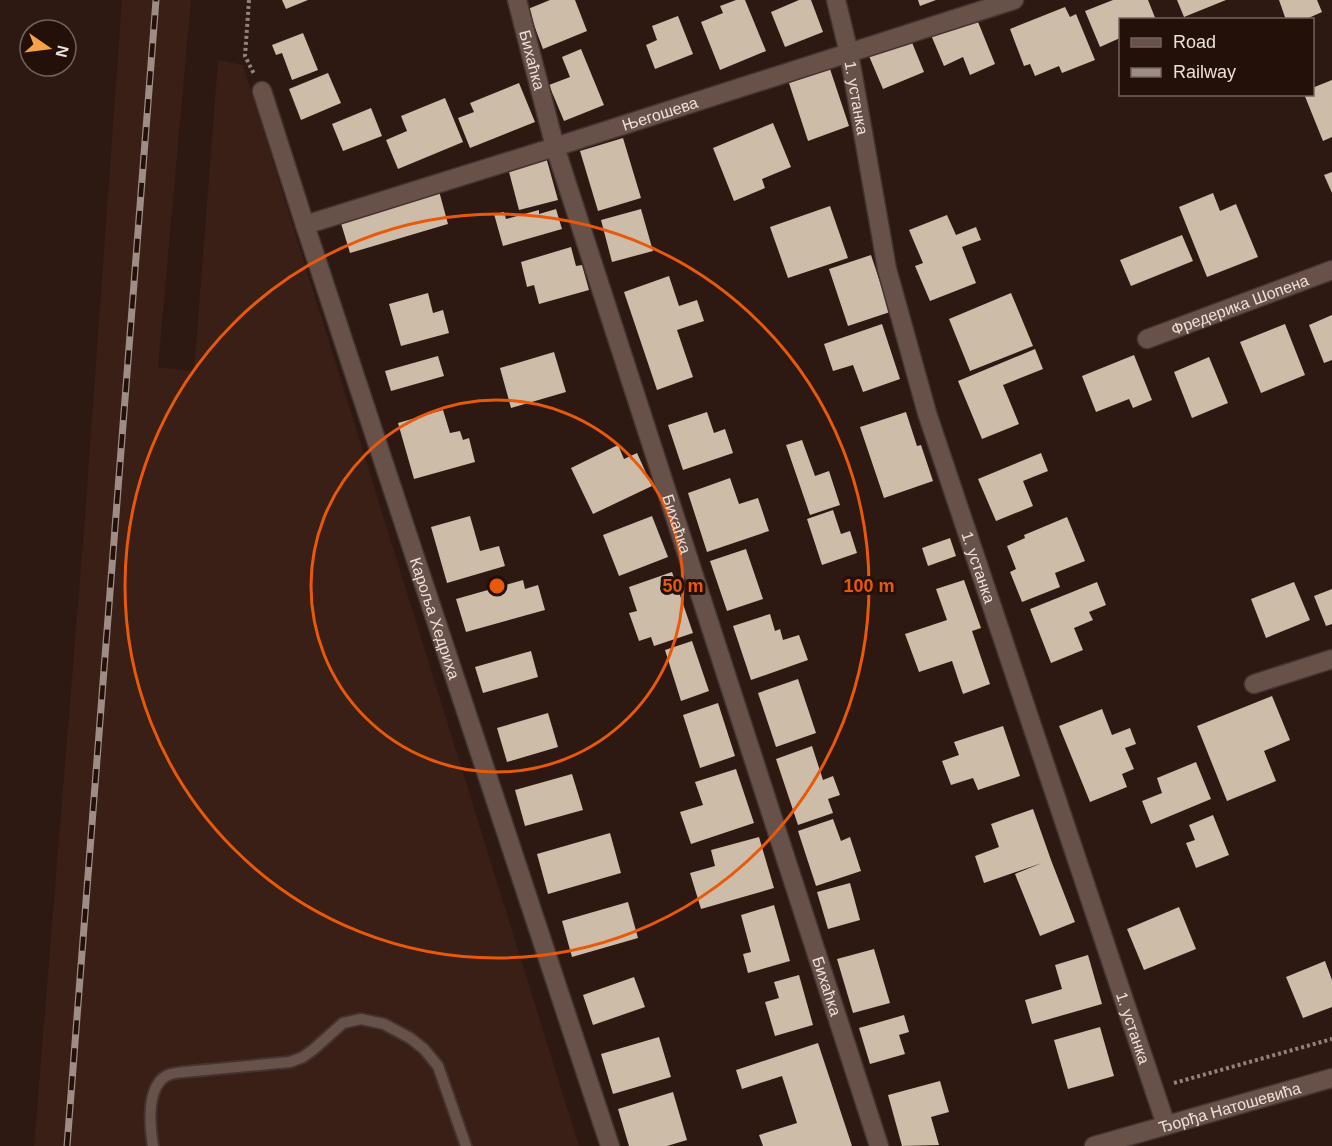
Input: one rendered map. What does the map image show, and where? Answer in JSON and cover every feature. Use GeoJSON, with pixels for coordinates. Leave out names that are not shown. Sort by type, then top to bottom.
{"type":"FeatureCollection","features":[{"type":"Feature","properties":{"kind":"street","name":"Бихаћка"},"geometry":{"type":"LineString","coordinates":[[517,0],[555,147],[879,1146]]}},
{"type":"Feature","properties":{"kind":"street","name":"1. устанка"},"geometry":{"type":"LineString","coordinates":[[836,0],[849,53],[887,269],[927,413],[1166,1125]]}},
{"type":"Feature","properties":{"kind":"street","name":"Његошева"},"geometry":{"type":"LineString","coordinates":[[304,225],[1014,0]]}},
{"type":"Feature","properties":{"kind":"street","name":"Кароља Хедриха"},"geometry":{"type":"LineString","coordinates":[[262,91],[304,225],[610,1146]]}},
{"type":"Feature","properties":{"kind":"street","name":"Фредерика Шопена"},"geometry":{"type":"LineString","coordinates":[[1148,339],[1332,270]]}},
{"type":"Feature","properties":{"kind":"street"},"geometry":{"type":"LineString","coordinates":[[1254,684],[1332,659]]}},
{"type":"Feature","properties":{"kind":"street","name":"Ђорђа Натошевића"},"geometry":{"type":"LineString","coordinates":[[1094,1146],[1332,1078]]}},
{"type":"Feature","properties":{"kind":"lane"},"geometry":{"type":"LineString","coordinates":[[153,1146],[150,1124],[154,1092],[162,1079],[170,1074],[290,1062],[314,1049],[343,1023],[361,1019],[384,1024],[410,1038],[424,1049],[438,1066],[466,1146]]}},
{"type":"Feature","properties":{"kind":"path"},"geometry":{"type":"LineString","coordinates":[[249,0],[245,56],[262,91]]}},
{"type":"Feature","properties":{"kind":"path"},"geometry":{"type":"LineString","coordinates":[[1154,1088],[1332,1039]]}},
{"type":"Feature","properties":{"kind":"shaded area"},"geometry":{"type":"Polygon","coordinates":[[[122,0],[191,0],[158,367],[194,371],[218,60],[243,65],[579,1146],[34,1146],[83,542],[122,0]]]}},
{"type":"Feature","properties":{"kind":"building"},"geometry":{"type":"Polygon","coordinates":[[[282,0],[308,0],[286,9],[282,0]]]}},
{"type":"Feature","properties":{"kind":"building"},"geometry":{"type":"Polygon","coordinates":[[[550,0],[575,0],[587,31],[543,49],[528,9],[550,0]]]}},
{"type":"Feature","properties":{"kind":"building"},"geometry":{"type":"Polygon","coordinates":[[[736,0],[745,0],[766,51],[720,70],[701,22],[723,13],[720,6],[736,0]]]}},
{"type":"Feature","properties":{"kind":"building"},"geometry":{"type":"Polygon","coordinates":[[[799,0],[811,0],[823,32],[785,47],[771,12],[799,0]]]}},
{"type":"Feature","properties":{"kind":"building"},"geometry":{"type":"Polygon","coordinates":[[[918,0],[936,0],[920,6],[918,0]]]}},
{"type":"Feature","properties":{"kind":"building"},"geometry":{"type":"Polygon","coordinates":[[[1113,0],[1148,0],[1155,18],[1119,18],[1119,38],[1100,47],[1085,11],[1113,0]]]}},
{"type":"Feature","properties":{"kind":"building"},"geometry":{"type":"Polygon","coordinates":[[[1177,0],[1226,0],[1184,17],[1177,0]]]}},
{"type":"Feature","properties":{"kind":"building"},"geometry":{"type":"Polygon","coordinates":[[[1279,0],[1317,0],[1322,12],[1308,18],[1285,18],[1279,0]]]}},
{"type":"Feature","properties":{"kind":"building"},"geometry":{"type":"Polygon","coordinates":[[[1065,7],[1070,17],[1076,14],[1095,60],[1062,73],[1059,66],[1035,76],[1030,64],[1024,66],[1010,29],[1065,7]]]}},
{"type":"Feature","properties":{"kind":"building"},"geometry":{"type":"Polygon","coordinates":[[[678,16],[693,54],[655,69],[646,45],[657,40],[652,26],[678,16]]]}},
{"type":"Feature","properties":{"kind":"building"},"geometry":{"type":"Polygon","coordinates":[[[976,17],[995,64],[970,75],[963,57],[944,66],[931,35],[976,17]]]}},
{"type":"Feature","properties":{"kind":"building"},"geometry":{"type":"Polygon","coordinates":[[[303,33],[318,70],[292,80],[282,53],[276,55],[272,45],[303,33]]]}},
{"type":"Feature","properties":{"kind":"building"},"geometry":{"type":"Polygon","coordinates":[[[911,40],[924,72],[883,89],[869,56],[911,40]]]}},
{"type":"Feature","properties":{"kind":"building"},"geometry":{"type":"Polygon","coordinates":[[[581,49],[604,105],[564,121],[549,85],[570,77],[562,57],[581,49]]]}},
{"type":"Feature","properties":{"kind":"building"},"geometry":{"type":"Polygon","coordinates":[[[830,69],[849,126],[808,141],[789,83],[830,69]]]}},
{"type":"Feature","properties":{"kind":"building"},"geometry":{"type":"Polygon","coordinates":[[[328,73],[341,103],[301,120],[289,89],[328,73]]]}},
{"type":"Feature","properties":{"kind":"building"},"geometry":{"type":"Polygon","coordinates":[[[1332,80],[1332,137],[1323,141],[1305,96],[1314,96],[1314,87],[1332,80]]]}},
{"type":"Feature","properties":{"kind":"building"},"geometry":{"type":"Polygon","coordinates":[[[519,83],[535,122],[470,148],[458,118],[474,112],[470,103],[519,83]]]}},
{"type":"Feature","properties":{"kind":"building"},"geometry":{"type":"Polygon","coordinates":[[[445,98],[463,142],[398,169],[386,140],[407,131],[401,116],[445,98]]]}},
{"type":"Feature","properties":{"kind":"building"},"geometry":{"type":"Polygon","coordinates":[[[371,108],[382,136],[343,151],[332,124],[371,108]]]}},
{"type":"Feature","properties":{"kind":"building"},"geometry":{"type":"Polygon","coordinates":[[[773,123],[791,167],[762,179],[765,188],[734,201],[713,148],[773,123]]]}},
{"type":"Feature","properties":{"kind":"building"},"geometry":{"type":"Polygon","coordinates":[[[623,138],[641,198],[598,211],[580,151],[623,138]]]}},
{"type":"Feature","properties":{"kind":"building"},"geometry":{"type":"Polygon","coordinates":[[[546,157],[558,200],[519,210],[508,168],[546,157]]]}},
{"type":"Feature","properties":{"kind":"building"},"geometry":{"type":"Polygon","coordinates":[[[1332,172],[1332,193],[1324,175],[1332,172]]]}},
{"type":"Feature","properties":{"kind":"building"},"geometry":{"type":"Polygon","coordinates":[[[439,191],[448,224],[350,253],[340,220],[439,191]]]}},
{"type":"Feature","properties":{"kind":"building"},"geometry":{"type":"Polygon","coordinates":[[[1213,193],[1220,211],[1236,204],[1258,257],[1207,277],[1179,207],[1213,193]]]}},
{"type":"Feature","properties":{"kind":"building"},"geometry":{"type":"Polygon","coordinates":[[[830,206],[848,258],[788,278],[770,227],[830,206]]]}},
{"type":"Feature","properties":{"kind":"building"},"geometry":{"type":"Polygon","coordinates":[[[556,209],[562,229],[503,246],[494,214],[504,212],[506,219],[539,210],[539,214],[556,209]]]}},
{"type":"Feature","properties":{"kind":"building"},"geometry":{"type":"Polygon","coordinates":[[[641,209],[653,251],[612,262],[601,220],[641,209]]]}},
{"type":"Feature","properties":{"kind":"building"},"geometry":{"type":"Polygon","coordinates":[[[947,215],[956,235],[976,227],[981,240],[962,247],[976,283],[930,301],[915,266],[923,263],[909,230],[947,215]]]}},
{"type":"Feature","properties":{"kind":"building"},"geometry":{"type":"Polygon","coordinates":[[[1182,235],[1193,261],[1131,286],[1120,260],[1182,235]]]}},
{"type":"Feature","properties":{"kind":"building"},"geometry":{"type":"Polygon","coordinates":[[[571,247],[576,266],[582,265],[589,290],[539,304],[534,285],[527,287],[521,262],[571,247]]]}},
{"type":"Feature","properties":{"kind":"building"},"geometry":{"type":"Polygon","coordinates":[[[871,255],[890,312],[848,326],[829,269],[871,255]]]}},
{"type":"Feature","properties":{"kind":"building"},"geometry":{"type":"Polygon","coordinates":[[[669,276],[679,306],[697,300],[704,321],[677,330],[693,377],[657,390],[624,292],[669,276]]]}},
{"type":"Feature","properties":{"kind":"building"},"geometry":{"type":"Polygon","coordinates":[[[428,293],[433,313],[443,310],[449,333],[401,346],[389,304],[428,293]]]}},
{"type":"Feature","properties":{"kind":"building"},"geometry":{"type":"Polygon","coordinates":[[[1011,293],[1033,346],[970,371],[949,319],[1011,293]]]}},
{"type":"Feature","properties":{"kind":"building"},"geometry":{"type":"Polygon","coordinates":[[[1332,315],[1332,360],[1324,363],[1309,325],[1332,315]]]}},
{"type":"Feature","properties":{"kind":"building"},"geometry":{"type":"Polygon","coordinates":[[[882,324],[900,379],[863,392],[853,365],[833,371],[824,344],[882,324]]]}},
{"type":"Feature","properties":{"kind":"building"},"geometry":{"type":"Polygon","coordinates":[[[1285,324],[1305,375],[1261,393],[1240,342],[1285,324]]]}},
{"type":"Feature","properties":{"kind":"building"},"geometry":{"type":"Polygon","coordinates":[[[1035,349],[1043,369],[1003,385],[1019,424],[982,439],[958,381],[1035,349]]]}},
{"type":"Feature","properties":{"kind":"building"},"geometry":{"type":"Polygon","coordinates":[[[554,352],[566,392],[511,408],[500,368],[554,352]]]}},
{"type":"Feature","properties":{"kind":"building"},"geometry":{"type":"Polygon","coordinates":[[[1134,355],[1152,400],[1133,408],[1129,399],[1096,412],[1082,376],[1134,355]]]}},
{"type":"Feature","properties":{"kind":"building"},"geometry":{"type":"Polygon","coordinates":[[[438,356],[444,376],[391,391],[385,371],[438,356]]]}},
{"type":"Feature","properties":{"kind":"building"},"geometry":{"type":"Polygon","coordinates":[[[1209,357],[1228,403],[1192,418],[1174,372],[1209,357]]]}},
{"type":"Feature","properties":{"kind":"building"},"geometry":{"type":"Polygon","coordinates":[[[443,410],[450,433],[460,431],[463,440],[469,438],[475,462],[414,479],[398,423],[443,410]]]}},
{"type":"Feature","properties":{"kind":"building"},"geometry":{"type":"Polygon","coordinates":[[[707,412],[714,433],[725,429],[733,453],[683,470],[668,425],[707,412]]]}},
{"type":"Feature","properties":{"kind":"building"},"geometry":{"type":"Polygon","coordinates":[[[906,412],[917,446],[921,445],[933,481],[884,498],[860,427],[906,412]]]}},
{"type":"Feature","properties":{"kind":"building"},"geometry":{"type":"Polygon","coordinates":[[[802,440],[815,476],[829,471],[840,505],[810,515],[786,445],[802,440]]]}},
{"type":"Feature","properties":{"kind":"building"},"geometry":{"type":"Polygon","coordinates":[[[618,445],[624,459],[637,453],[652,486],[593,514],[571,468],[618,445]]]}},
{"type":"Feature","properties":{"kind":"building"},"geometry":{"type":"Polygon","coordinates":[[[1041,453],[1048,471],[1023,481],[1033,506],[996,521],[978,479],[1041,453]]]}},
{"type":"Feature","properties":{"kind":"building"},"geometry":{"type":"Polygon","coordinates":[[[730,478],[739,504],[758,498],[769,531],[707,552],[688,493],[730,478]]]}},
{"type":"Feature","properties":{"kind":"building"},"geometry":{"type":"Polygon","coordinates":[[[833,510],[841,534],[850,531],[857,553],[822,565],[807,519],[833,510]]]}},
{"type":"Feature","properties":{"kind":"building"},"geometry":{"type":"Polygon","coordinates":[[[470,516],[480,551],[499,546],[505,566],[447,583],[431,527],[470,516]]]}},
{"type":"Feature","properties":{"kind":"building"},"geometry":{"type":"Polygon","coordinates":[[[652,516],[668,557],[619,576],[603,535],[652,516]]]}},
{"type":"Feature","properties":{"kind":"building"},"geometry":{"type":"Polygon","coordinates":[[[1067,517],[1085,561],[1055,573],[1060,587],[1022,602],[1010,572],[1016,569],[1007,546],[1025,538],[1024,535],[1067,517]]]}},
{"type":"Feature","properties":{"kind":"building"},"geometry":{"type":"Polygon","coordinates":[[[950,538],[956,556],[928,566],[922,548],[950,538]]]}},
{"type":"Feature","properties":{"kind":"building"},"geometry":{"type":"Polygon","coordinates":[[[746,549],[763,599],[727,611],[710,561],[746,549]]]}},
{"type":"Feature","properties":{"kind":"building"},"geometry":{"type":"Polygon","coordinates":[[[672,572],[693,633],[654,646],[651,637],[639,641],[629,613],[637,611],[629,587],[672,572]]]}},
{"type":"Feature","properties":{"kind":"building"},"geometry":{"type":"Polygon","coordinates":[[[523,580],[525,589],[538,585],[545,610],[466,632],[456,599],[523,580]]]}},
{"type":"Feature","properties":{"kind":"building"},"geometry":{"type":"Polygon","coordinates":[[[964,580],[981,628],[972,631],[990,684],[963,694],[952,661],[919,672],[905,634],[947,620],[936,589],[964,580]]]}},
{"type":"Feature","properties":{"kind":"building"},"geometry":{"type":"Polygon","coordinates":[[[1097,582],[1106,605],[1089,612],[1093,620],[1074,628],[1083,650],[1051,663],[1030,609],[1097,582]]]}},
{"type":"Feature","properties":{"kind":"building"},"geometry":{"type":"Polygon","coordinates":[[[1294,582],[1310,620],[1266,638],[1251,599],[1294,582]]]}},
{"type":"Feature","properties":{"kind":"building"},"geometry":{"type":"Polygon","coordinates":[[[1332,589],[1332,624],[1326,626],[1314,596],[1332,589]]]}},
{"type":"Feature","properties":{"kind":"building"},"geometry":{"type":"Polygon","coordinates":[[[770,614],[775,631],[780,629],[783,640],[799,635],[808,660],[751,680],[733,626],[770,614]]]}},
{"type":"Feature","properties":{"kind":"building"},"geometry":{"type":"Polygon","coordinates":[[[692,641],[709,691],[681,701],[665,650],[692,641]]]}},
{"type":"Feature","properties":{"kind":"building"},"geometry":{"type":"Polygon","coordinates":[[[531,651],[538,677],[483,693],[475,667],[531,651]]]}},
{"type":"Feature","properties":{"kind":"building"},"geometry":{"type":"Polygon","coordinates":[[[798,679],[816,733],[776,747],[758,693],[798,679]]]}},
{"type":"Feature","properties":{"kind":"building"},"geometry":{"type":"Polygon","coordinates":[[[1272,696],[1290,740],[1264,751],[1276,781],[1227,801],[1197,726],[1272,696]]]}},
{"type":"Feature","properties":{"kind":"building"},"geometry":{"type":"Polygon","coordinates":[[[718,703],[735,756],[700,768],[683,715],[718,703]]]}},
{"type":"Feature","properties":{"kind":"building"},"geometry":{"type":"Polygon","coordinates":[[[1102,709],[1112,735],[1130,728],[1136,744],[1125,748],[1134,769],[1122,774],[1127,787],[1090,802],[1059,726],[1102,709]]]}},
{"type":"Feature","properties":{"kind":"building"},"geometry":{"type":"Polygon","coordinates":[[[548,713],[558,747],[507,762],[497,728],[548,713]]]}},
{"type":"Feature","properties":{"kind":"building"},"geometry":{"type":"Polygon","coordinates":[[[1003,726],[1020,776],[978,790],[973,778],[951,785],[942,761],[959,755],[954,742],[1003,726]]]}},
{"type":"Feature","properties":{"kind":"building"},"geometry":{"type":"Polygon","coordinates":[[[812,746],[823,780],[833,776],[840,795],[828,799],[833,813],[798,825],[776,759],[812,746]]]}},
{"type":"Feature","properties":{"kind":"building"},"geometry":{"type":"Polygon","coordinates":[[[1196,762],[1211,799],[1151,824],[1142,801],[1162,793],[1157,778],[1196,762]]]}},
{"type":"Feature","properties":{"kind":"building"},"geometry":{"type":"Polygon","coordinates":[[[736,769],[754,823],[691,844],[680,812],[703,805],[695,782],[736,769]]]}},
{"type":"Feature","properties":{"kind":"building"},"geometry":{"type":"Polygon","coordinates":[[[572,774],[583,810],[525,826],[515,790],[572,774]]]}},
{"type":"Feature","properties":{"kind":"building"},"geometry":{"type":"Polygon","coordinates":[[[1033,809],[1075,922],[1040,936],[1015,874],[1042,863],[984,883],[975,856],[999,847],[991,824],[1033,809]]]}},
{"type":"Feature","properties":{"kind":"building"},"geometry":{"type":"Polygon","coordinates":[[[1213,815],[1229,855],[1196,868],[1186,843],[1195,840],[1189,825],[1213,815]]]}},
{"type":"Feature","properties":{"kind":"building"},"geometry":{"type":"Polygon","coordinates":[[[833,819],[841,841],[850,837],[861,871],[816,886],[798,831],[833,819]]]}},
{"type":"Feature","properties":{"kind":"building"},"geometry":{"type":"Polygon","coordinates":[[[610,833],[621,873],[548,894],[537,854],[610,833]]]}},
{"type":"Feature","properties":{"kind":"building"},"geometry":{"type":"Polygon","coordinates":[[[759,837],[774,888],[701,909],[690,873],[715,866],[711,850],[759,837]]]}},
{"type":"Feature","properties":{"kind":"building"},"geometry":{"type":"Polygon","coordinates":[[[850,883],[860,920],[828,929],[817,892],[850,883]]]}},
{"type":"Feature","properties":{"kind":"building"},"geometry":{"type":"Polygon","coordinates":[[[628,902],[638,938],[572,957],[562,921],[628,902]]]}},
{"type":"Feature","properties":{"kind":"building"},"geometry":{"type":"Polygon","coordinates":[[[774,905],[790,961],[748,973],[743,954],[751,952],[741,915],[774,905]]]}},
{"type":"Feature","properties":{"kind":"building"},"geometry":{"type":"Polygon","coordinates":[[[1179,907],[1196,949],[1144,970],[1127,929],[1179,907]]]}},
{"type":"Feature","properties":{"kind":"building"},"geometry":{"type":"Polygon","coordinates":[[[874,949],[890,1003],[853,1013],[837,959],[874,949]]]}},
{"type":"Feature","properties":{"kind":"building"},"geometry":{"type":"Polygon","coordinates":[[[1088,955],[1102,1004],[1032,1024],[1025,1000],[1062,989],[1055,965],[1088,955]]]}},
{"type":"Feature","properties":{"kind":"building"},"geometry":{"type":"Polygon","coordinates":[[[1325,961],[1332,980],[1332,1007],[1303,1018],[1286,977],[1325,961]]]}},
{"type":"Feature","properties":{"kind":"building"},"geometry":{"type":"Polygon","coordinates":[[[799,975],[813,1025],[775,1036],[765,1002],[779,998],[774,982],[799,975]]]}},
{"type":"Feature","properties":{"kind":"building"},"geometry":{"type":"Polygon","coordinates":[[[634,977],[645,1007],[593,1025],[583,995],[634,977]]]}},
{"type":"Feature","properties":{"kind":"building"},"geometry":{"type":"Polygon","coordinates":[[[904,1015],[909,1032],[899,1035],[905,1054],[870,1064],[859,1028],[904,1015]]]}},
{"type":"Feature","properties":{"kind":"building"},"geometry":{"type":"Polygon","coordinates":[[[1100,1027],[1114,1076],[1068,1089],[1054,1040],[1100,1027]]]}},
{"type":"Feature","properties":{"kind":"building"},"geometry":{"type":"Polygon","coordinates":[[[659,1037],[671,1077],[613,1094],[601,1054],[659,1037]]]}},
{"type":"Feature","properties":{"kind":"building"},"geometry":{"type":"Polygon","coordinates":[[[818,1043],[852,1146],[763,1146],[759,1135],[797,1123],[782,1076],[742,1089],[736,1070],[818,1043]]]}},
{"type":"Feature","properties":{"kind":"building"},"geometry":{"type":"Polygon","coordinates":[[[940,1081],[949,1112],[931,1117],[939,1145],[902,1146],[888,1095],[940,1081]]]}},
{"type":"Feature","properties":{"kind":"building"},"geometry":{"type":"Polygon","coordinates":[[[673,1092],[687,1140],[667,1146],[629,1146],[618,1109],[673,1092]]]}},
{"type":"Feature","properties":{"kind":"railway"},"geometry":{"type":"LineString","coordinates":[[67,1146],[156,0]]}}]}
